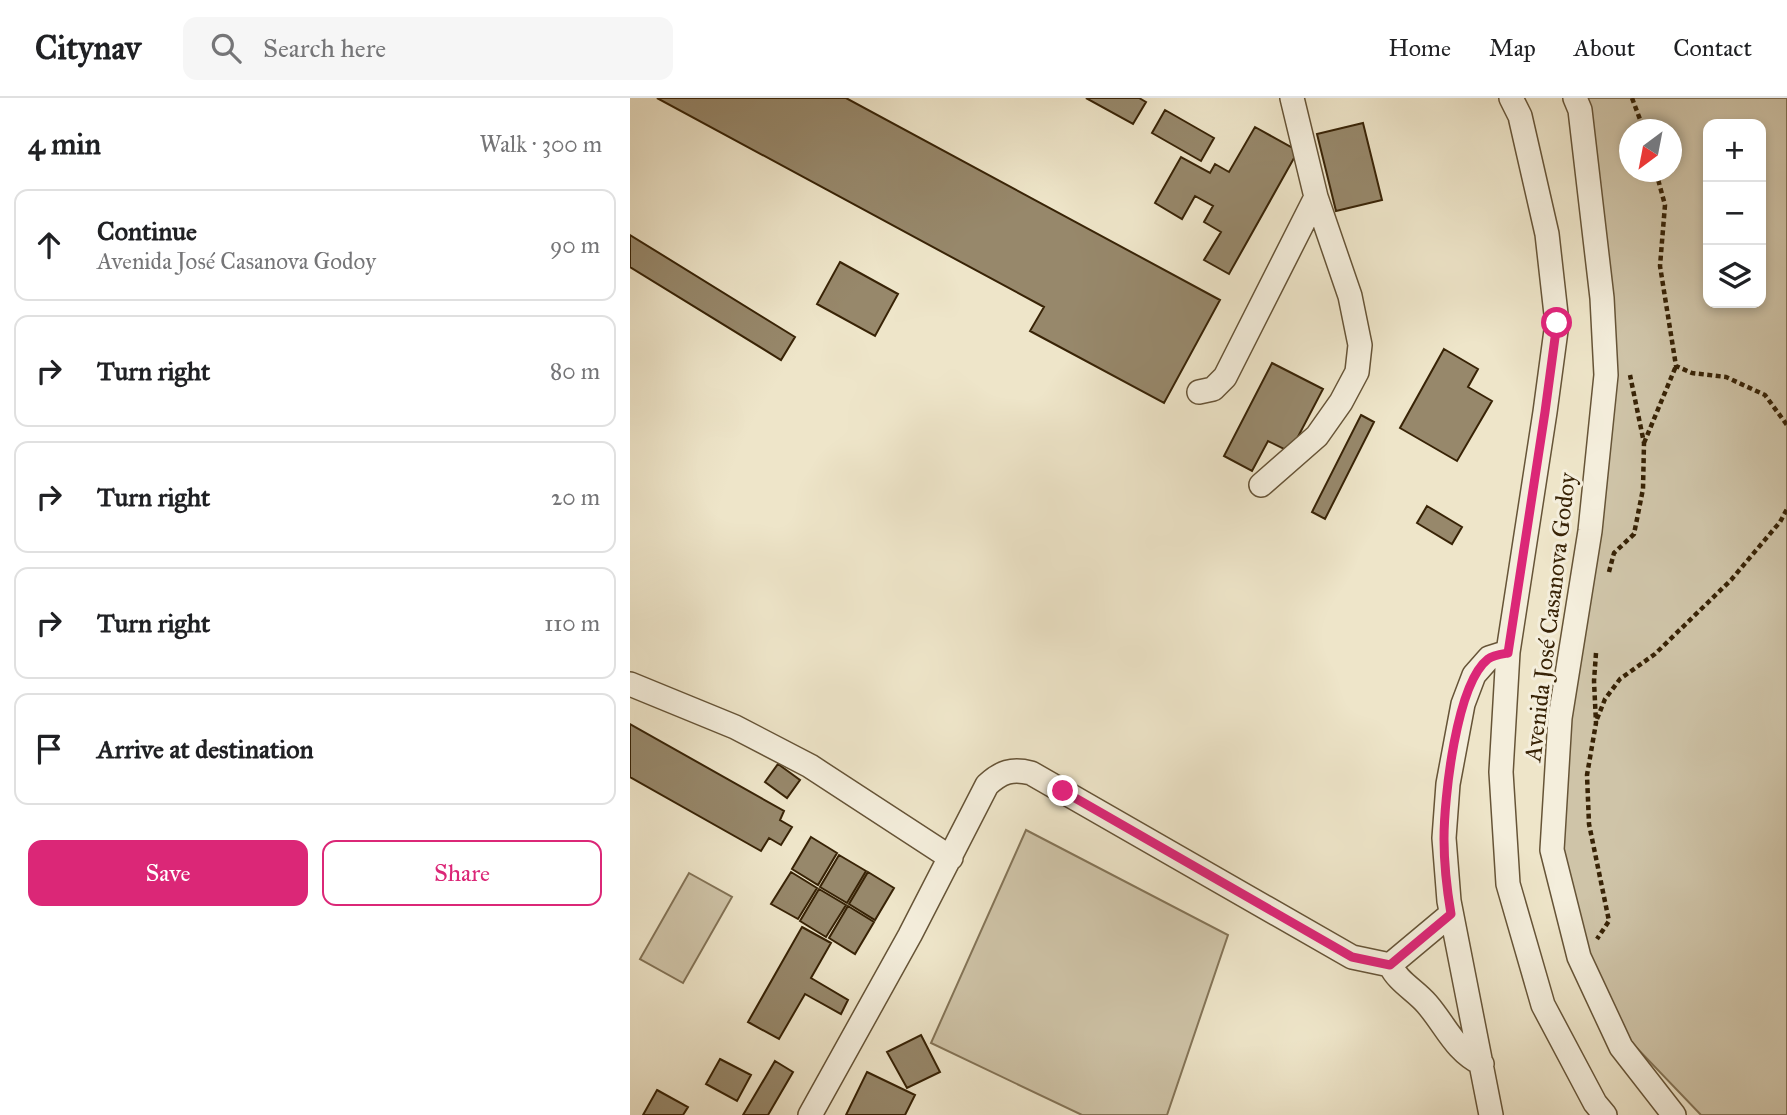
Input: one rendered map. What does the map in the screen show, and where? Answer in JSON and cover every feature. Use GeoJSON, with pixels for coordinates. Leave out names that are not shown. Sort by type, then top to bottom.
{"type":"FeatureCollection","features":[{"type":"Feature","properties":{"kind":"street"},"geometry":{"type":"LineString","coordinates":[[1261,485],[1317,436],[1341,402],[1357,372],[1360,345],[1350,296],[1316,197],[1292,98]]}},
{"type":"Feature","properties":{"kind":"street","name":"Avenida José Casanova Godoy"},"geometry":{"type":"LineString","coordinates":[[1511,98],[1520,116],[1547,234],[1557,323],[1544,425],[1508,653],[1501,772],[1508,884],[1543,1005],[1594,1102],[1605,1115]]}},
{"type":"Feature","properties":{"kind":"street","name":"Avenida José Casanova Godoy"},"geometry":{"type":"LineString","coordinates":[[1575,98],[1580,110],[1595,229],[1606,375],[1590,531],[1560,718],[1552,850],[1578,957],[1620,1047],[1674,1115]]}},
{"type":"Feature","properties":{"kind":"street"},"geometry":{"type":"LineString","coordinates":[[1199,392],[1213,389],[1225,377],[1316,197]]}},
{"type":"Feature","properties":{"kind":"street"},"geometry":{"type":"LineString","coordinates":[[1491,1115],[1451,914],[1445,869],[1445,811],[1463,704],[1475,675],[1489,658],[1508,653]]}},
{"type":"Feature","properties":{"kind":"street"},"geometry":{"type":"LineString","coordinates":[[630,684],[735,727],[810,766],[950,858]]}},
{"type":"Feature","properties":{"kind":"street"},"geometry":{"type":"LineString","coordinates":[[810,1115],[910,935],[987,785],[1004,772],[1021,770],[1031,773],[1352,957],[1390,965]]}},
{"type":"Feature","properties":{"kind":"street"},"geometry":{"type":"LineString","coordinates":[[1390,965],[1451,914]]}},
{"type":"Feature","properties":{"kind":"street"},"geometry":{"type":"LineString","coordinates":[[1390,965],[1396,978],[1429,1006],[1458,1048],[1482,1064]]}},
{"type":"Feature","properties":{"kind":"path"},"geometry":{"type":"LineString","coordinates":[[1632,98],[1640,119]]}},
{"type":"Feature","properties":{"kind":"path"},"geometry":{"type":"LineString","coordinates":[[1644,443],[1676,366],[1660,266],[1665,205],[1659,182]]}},
{"type":"Feature","properties":{"kind":"path"},"geometry":{"type":"LineString","coordinates":[[1676,366],[1692,373],[1726,377],[1765,395],[1787,425]]}},
{"type":"Feature","properties":{"kind":"path"},"geometry":{"type":"LineString","coordinates":[[1607,580],[1614,553],[1634,534],[1643,489],[1644,443],[1629,368]]}},
{"type":"Feature","properties":{"kind":"path"},"geometry":{"type":"LineString","coordinates":[[1592,946],[1609,921],[1590,824],[1587,775],[1596,723],[1605,699],[1620,679],[1655,654],[1731,580],[1780,522],[1787,509]]}},
{"type":"Feature","properties":{"kind":"path"},"geometry":{"type":"LineString","coordinates":[[1596,723],[1594,681],[1597,644]]}},
{"type":"Feature","properties":{"kind":"shaded area"},"geometry":{"type":"Polygon","coordinates":[[[1575,98],[1787,98],[1787,1115],[1701,1115],[1631,1042],[1579,957],[1552,850],[1606,375],[1575,98]]]}},
{"type":"Feature","properties":{"kind":"shaded area"},"geometry":{"type":"Polygon","coordinates":[[[1026,830],[1228,935],[1167,1115],[1082,1115],[931,1043],[1026,830]]]}},
{"type":"Feature","properties":{"kind":"shaded area"},"geometry":{"type":"Polygon","coordinates":[[[689,873],[732,897],[683,983],[640,959],[689,873]]]}},
{"type":"Feature","properties":{"kind":"building"},"geometry":{"type":"Polygon","coordinates":[[[657,98],[846,98],[1220,300],[1164,403],[1030,331],[1044,307],[657,98]]]}},
{"type":"Feature","properties":{"kind":"building"},"geometry":{"type":"Polygon","coordinates":[[[1086,98],[1139,98],[1146,102],[1133,124],[1086,98]]]}},
{"type":"Feature","properties":{"kind":"building"},"geometry":{"type":"Polygon","coordinates":[[[1165,110],[1214,138],[1201,161],[1152,133],[1165,110]]]}},
{"type":"Feature","properties":{"kind":"building"},"geometry":{"type":"Polygon","coordinates":[[[1363,123],[1382,200],[1336,211],[1317,134],[1363,123]]]}},
{"type":"Feature","properties":{"kind":"building"},"geometry":{"type":"Polygon","coordinates":[[[1255,127],[1298,151],[1229,274],[1204,260],[1221,232],[1204,222],[1213,206],[1195,196],[1182,219],[1155,203],[1181,157],[1210,173],[1215,164],[1229,172],[1255,127]]]}},
{"type":"Feature","properties":{"kind":"building"},"geometry":{"type":"Polygon","coordinates":[[[630,235],[795,337],[781,360],[630,267],[630,235]]]}},
{"type":"Feature","properties":{"kind":"building"},"geometry":{"type":"Polygon","coordinates":[[[840,262],[898,294],[875,336],[817,304],[840,262]]]}},
{"type":"Feature","properties":{"kind":"building"},"geometry":{"type":"Polygon","coordinates":[[[1444,349],[1478,369],[1468,387],[1492,401],[1457,461],[1400,428],[1444,349]]]}},
{"type":"Feature","properties":{"kind":"building"},"geometry":{"type":"Polygon","coordinates":[[[1272,363],[1323,389],[1290,452],[1268,441],[1252,471],[1224,456],[1272,363]]]}},
{"type":"Feature","properties":{"kind":"building"},"geometry":{"type":"Polygon","coordinates":[[[1361,415],[1374,422],[1325,519],[1312,512],[1361,415]]]}},
{"type":"Feature","properties":{"kind":"building"},"geometry":{"type":"Polygon","coordinates":[[[1427,506],[1462,527],[1452,544],[1417,523],[1427,506]]]}},
{"type":"Feature","properties":{"kind":"building"},"geometry":{"type":"Polygon","coordinates":[[[630,724],[784,811],[780,820],[792,827],[781,845],[769,838],[761,851],[630,777],[630,724]]]}},
{"type":"Feature","properties":{"kind":"building"},"geometry":{"type":"Polygon","coordinates":[[[778,764],[800,780],[787,798],[765,782],[778,764]]]}},
{"type":"Feature","properties":{"kind":"building"},"geometry":{"type":"Polygon","coordinates":[[[811,837],[837,853],[818,885],[792,869],[811,837]]]}},
{"type":"Feature","properties":{"kind":"building"},"geometry":{"type":"Polygon","coordinates":[[[839,855],[866,871],[847,903],[820,887],[839,855]]]}},
{"type":"Feature","properties":{"kind":"building"},"geometry":{"type":"Polygon","coordinates":[[[791,872],[817,888],[798,919],[771,904],[791,872]]]}},
{"type":"Feature","properties":{"kind":"building"},"geometry":{"type":"Polygon","coordinates":[[[868,872],[894,888],[875,920],[849,904],[868,872]]]}},
{"type":"Feature","properties":{"kind":"building"},"geometry":{"type":"Polygon","coordinates":[[[819,889],[846,905],[826,937],[800,921],[819,889]]]}},
{"type":"Feature","properties":{"kind":"building"},"geometry":{"type":"Polygon","coordinates":[[[848,906],[874,922],[855,954],[829,938],[848,906]]]}},
{"type":"Feature","properties":{"kind":"building"},"geometry":{"type":"Polygon","coordinates":[[[802,927],[831,943],[811,978],[848,1000],[841,1014],[805,994],[779,1039],[748,1022],[802,927]]]}},
{"type":"Feature","properties":{"kind":"building"},"geometry":{"type":"Polygon","coordinates":[[[921,1035],[940,1072],[907,1088],[887,1052],[921,1035]]]}},
{"type":"Feature","properties":{"kind":"building"},"geometry":{"type":"Polygon","coordinates":[[[720,1059],[751,1075],[737,1101],[706,1084],[720,1059]]]}},
{"type":"Feature","properties":{"kind":"building"},"geometry":{"type":"Polygon","coordinates":[[[775,1061],[793,1072],[768,1115],[743,1115],[775,1061]]]}},
{"type":"Feature","properties":{"kind":"building"},"geometry":{"type":"Polygon","coordinates":[[[867,1072],[915,1095],[905,1115],[846,1115],[867,1072]]]}},
{"type":"Feature","properties":{"kind":"building"},"geometry":{"type":"Polygon","coordinates":[[[657,1090],[688,1107],[683,1115],[643,1115],[657,1090]]]}},
{"type":"Feature","properties":{"kind":"route"},"geometry":{"type":"LineString","coordinates":[[1063,791],[1352,957],[1390,965],[1451,914],[1444,838],[1452,757],[1463,704],[1475,675],[1489,658],[1508,653],[1557,323]]}}]}
